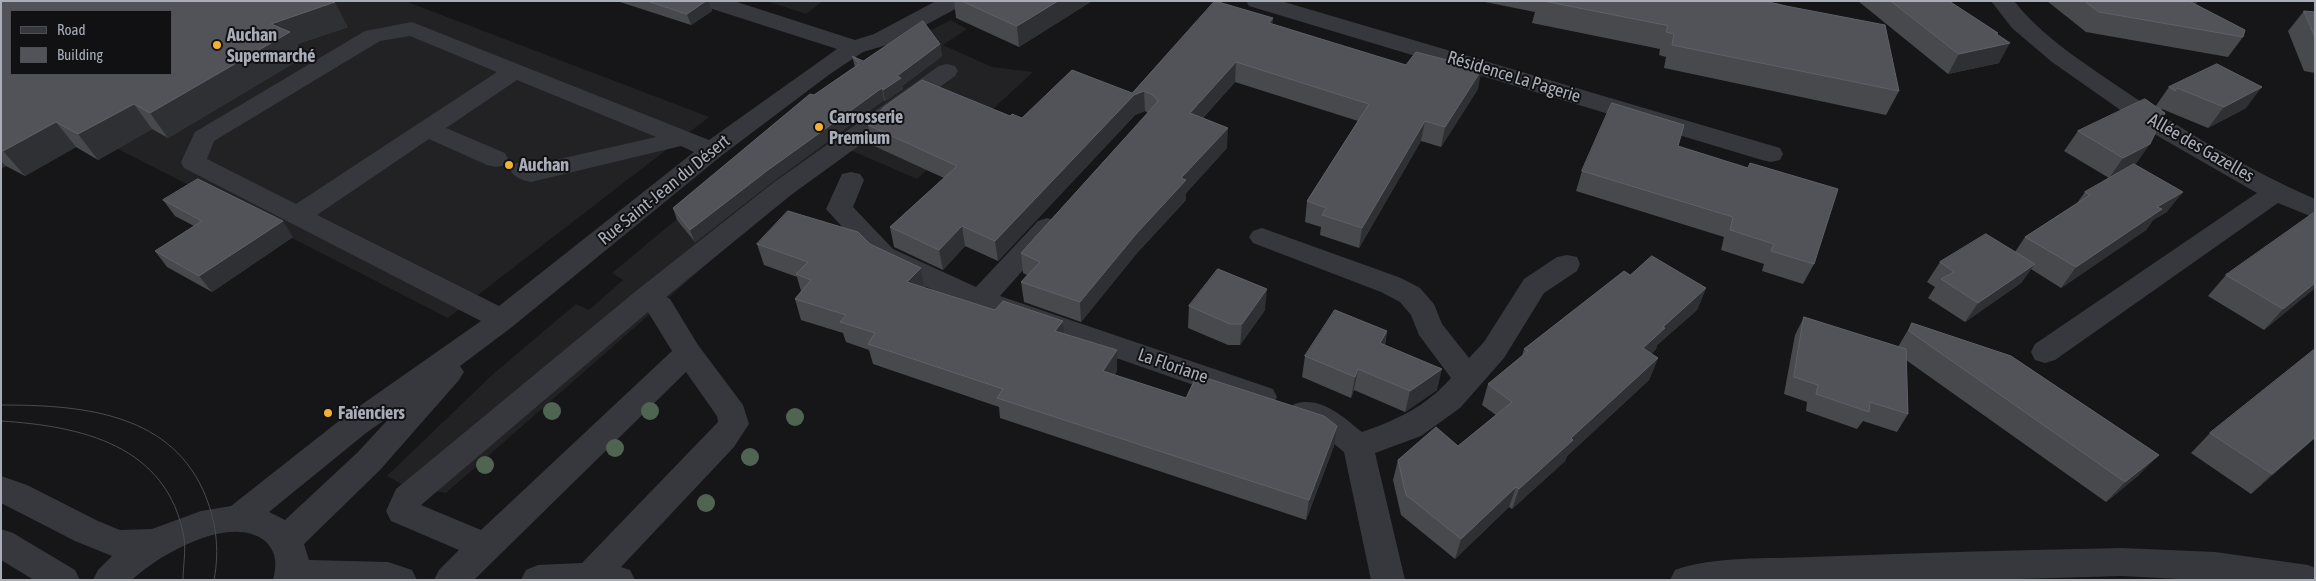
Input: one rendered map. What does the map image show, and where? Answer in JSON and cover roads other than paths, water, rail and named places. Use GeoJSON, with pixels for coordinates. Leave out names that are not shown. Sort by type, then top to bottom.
{"type":"FeatureCollection","features":[{"type":"Feature","properties":{"kind":"street"},"geometry":{"type":"LineString","coordinates":[[711,1],[855,47]]}},
{"type":"Feature","properties":{"kind":"street","name":"Rue Saint-Jean du Désert"},"geometry":{"type":"LineString","coordinates":[[855,47],[864,32],[919,1]]}},
{"type":"Feature","properties":{"kind":"street","name":"Rue Saint-Jean du Désert"},"geometry":{"type":"LineString","coordinates":[[238,519],[355,425],[478,339],[712,150],[855,47],[882,40],[953,1]]}},
{"type":"Feature","properties":{"kind":"street","name":"Résidence La Pagerie"},"geometry":{"type":"LineString","coordinates":[[1257,1],[1771,154]]}},
{"type":"Feature","properties":{"kind":"street","name":"Allée des Gazelles"},"geometry":{"type":"LineString","coordinates":[[2002,1],[2020,23],[2060,57],[2165,130],[2276,192],[2315,209]]}},
{"type":"Feature","properties":{"kind":"street"},"geometry":{"type":"LineString","coordinates":[[502,320],[193,162],[204,137],[373,36],[412,29],[679,139],[712,150]]}},
{"type":"Feature","properties":{"kind":"street"},"geometry":{"type":"LineString","coordinates":[[297,216],[514,71]]}},
{"type":"Feature","properties":{"kind":"street"},"geometry":{"type":"LineString","coordinates":[[486,547],[402,512],[407,498],[517,404],[782,189],[947,71]]}},
{"type":"Feature","properties":{"kind":"street"},"geometry":{"type":"LineString","coordinates":[[428,129],[496,159]]}},
{"type":"Feature","properties":{"kind":"street"},"geometry":{"type":"LineString","coordinates":[[522,170],[532,174],[679,139]]}},
{"type":"Feature","properties":{"kind":"street","name":"La Floriane"},"geometry":{"type":"LineString","coordinates":[[851,180],[839,209],[884,256],[980,300],[1322,417],[1358,446]]}},
{"type":"Feature","properties":{"kind":"street"},"geometry":{"type":"LineString","coordinates":[[2045,352],[2276,192]]}},
{"type":"Feature","properties":{"kind":"street"},"geometry":{"type":"LineString","coordinates":[[980,300],[1065,207]]}},
{"type":"Feature","properties":{"kind":"street"},"geometry":{"type":"LineString","coordinates":[[1262,237],[1410,295],[1424,311],[1429,328],[1469,379]]}},
{"type":"Feature","properties":{"kind":"street"},"geometry":{"type":"LineString","coordinates":[[1388,580],[1358,446],[1410,427],[1450,400],[1494,350],[1534,286],[1567,264]]}},
{"type":"Feature","properties":{"kind":"street"},"geometry":{"type":"LineString","coordinates":[[538,580],[604,578],[734,424],[732,413],[688,353],[660,306],[646,298]]}},
{"type":"Feature","properties":{"kind":"street","name":"Rue Saint-Jean du Désert"},"geometry":{"type":"LineString","coordinates":[[286,540],[388,441],[478,339]]}},
{"type":"Feature","properties":{"kind":"street"},"geometry":{"type":"LineString","coordinates":[[451,580],[688,353]]}},
{"type":"Feature","properties":{"kind":"street"},"geometry":{"type":"LineString","coordinates":[[1,489],[18,495],[77,526],[118,544],[154,544]]}},
{"type":"Feature","properties":{"kind":"street"},"geometry":{"type":"LineString","coordinates":[[110,580],[124,564],[154,544],[182,530],[215,521],[238,519],[253,520],[278,531],[286,540],[292,555],[291,577],[388,577],[400,580]]}},
{"type":"Feature","properties":{"kind":"street"},"geometry":{"type":"LineString","coordinates":[[1,543],[33,560],[63,580]]}},
{"type":"Feature","properties":{"kind":"street"},"geometry":{"type":"LineString","coordinates":[[1687,580],[1905,567],[2122,562],[2215,566],[2308,580]]}},
{"type":"Feature","properties":{"kind":"tram line"},"geometry":{"type":"LineString","coordinates":[[1,405],[60,407],[89,411],[117,418],[143,428],[167,443],[187,464],[203,490],[211,512],[217,546],[214,580]]}},
{"type":"Feature","properties":{"kind":"tram line"},"geometry":{"type":"LineString","coordinates":[[1,421],[61,428],[90,436],[117,446],[140,461],[160,481],[175,506],[184,538],[183,580]]}},
{"type":"Feature","properties":{"kind":"place","name":"Auchan Supermarché"},"geometry":{"type":"Point","coordinates":[217,45]}},
{"type":"Feature","properties":{"kind":"place","name":"Carrosserie Premium"},"geometry":{"type":"Point","coordinates":[819,127]}},
{"type":"Feature","properties":{"kind":"place","name":"Auchan"},"geometry":{"type":"Point","coordinates":[509,165]}},
{"type":"Feature","properties":{"kind":"place","name":"Faïenciers"},"geometry":{"type":"Point","coordinates":[328,413]}}]}
